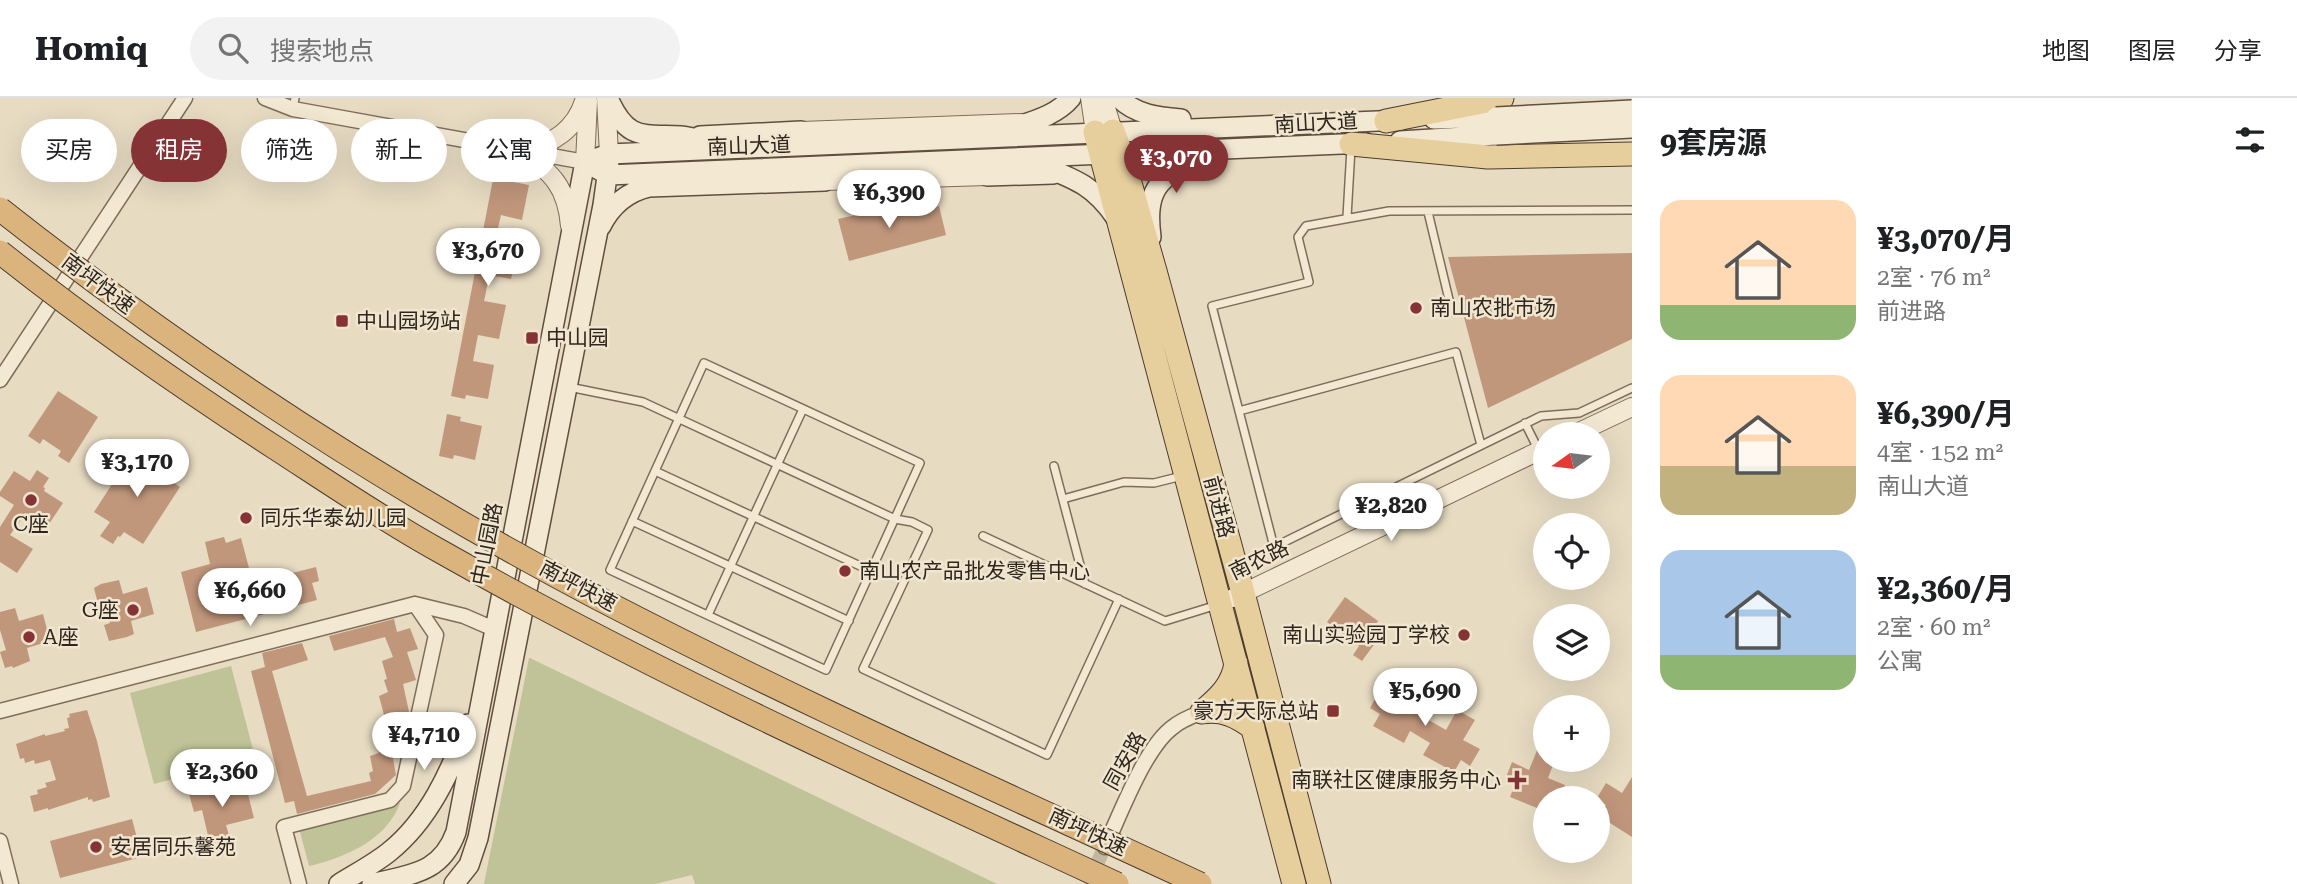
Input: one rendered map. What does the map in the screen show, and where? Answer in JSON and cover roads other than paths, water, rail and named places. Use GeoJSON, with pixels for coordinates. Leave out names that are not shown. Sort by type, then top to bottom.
{"type":"FeatureCollection","features":[{"type":"Feature","properties":{"kind":"highway","name":"南坪快速"},"geometry":{"type":"LineString","coordinates":[[0,209],[200,359],[447,514],[591,594],[768,683],[1200,884]]}},
{"type":"Feature","properties":{"kind":"highway","name":"南坪快速"},"geometry":{"type":"LineString","coordinates":[[0,252],[209,405],[435,549],[574,625],[753,714],[1117,884]]}},
{"type":"Feature","properties":{"kind":"main road"},"geometry":{"type":"LineString","coordinates":[[607,98],[614,111],[632,130],[642,135],[655,137],[801,131]]}},
{"type":"Feature","properties":{"kind":"main road"},"geometry":{"type":"LineString","coordinates":[[989,137],[1046,117],[1070,98]]}},
{"type":"Feature","properties":{"kind":"main road"},"geometry":{"type":"LineString","coordinates":[[1119,98],[1133,109],[1144,113],[1234,126]]}},
{"type":"Feature","properties":{"kind":"main road","name":"南山大道"},"geometry":{"type":"LineString","coordinates":[[608,175],[1351,144],[1498,117],[1632,110]]}},
{"type":"Feature","properties":{"kind":"main road","name":"南山大道"},"geometry":{"type":"LineString","coordinates":[[1498,117],[1632,128]]}},
{"type":"Feature","properties":{"kind":"main road"},"geometry":{"type":"LineString","coordinates":[[1387,121],[1498,117]]}},
{"type":"Feature","properties":{"kind":"main road","name":"南山大道"},"geometry":{"type":"LineString","coordinates":[[585,162],[609,154],[1387,121]]}},
{"type":"Feature","properties":{"kind":"main road","name":"前进路"},"geometry":{"type":"LineString","coordinates":[[1104,132],[1155,271],[1319,884]]}},
{"type":"Feature","properties":{"kind":"main road"},"geometry":{"type":"LineString","coordinates":[[683,136],[740,149]]}},
{"type":"Feature","properties":{"kind":"main road"},"geometry":{"type":"LineString","coordinates":[[1351,144],[1488,157],[1632,154]]}},
{"type":"Feature","properties":{"kind":"main road"},"geometry":{"type":"LineString","coordinates":[[1155,271],[1149,224],[1155,189],[1163,178],[1189,164],[1209,156],[1241,149]]}},
{"type":"Feature","properties":{"kind":"main road"},"geometry":{"type":"LineString","coordinates":[[460,881],[474,853],[478,838],[608,175],[609,154]]}},
{"type":"Feature","properties":{"kind":"main road","name":"前进路"},"geometry":{"type":"LineString","coordinates":[[1111,155],[1117,220],[1294,884]]}},
{"type":"Feature","properties":{"kind":"main road"},"geometry":{"type":"LineString","coordinates":[[1022,158],[1075,179],[1097,193],[1117,220]]}},
{"type":"Feature","properties":{"kind":"main road"},"geometry":{"type":"LineString","coordinates":[[585,162],[608,175],[649,187]]}},
{"type":"Feature","properties":{"kind":"main road","name":"中山园路"},"geometry":{"type":"LineString","coordinates":[[445,854],[456,832],[585,162]]}},
{"type":"Feature","properties":{"kind":"main road"},"geometry":{"type":"LineString","coordinates":[[727,184],[770,169]]}},
{"type":"Feature","properties":{"kind":"main road"},"geometry":{"type":"LineString","coordinates":[[987,176],[1065,176]]}},
{"type":"Feature","properties":{"kind":"main road"},"geometry":{"type":"LineString","coordinates":[[596,237],[606,217],[625,196],[635,190],[649,187],[825,181]]}},
{"type":"Feature","properties":{"kind":"main road"},"geometry":{"type":"LineString","coordinates":[[1202,712],[1222,695],[1235,673],[1236,663]]}},
{"type":"Feature","properties":{"kind":"main road"},"geometry":{"type":"LineString","coordinates":[[339,884],[388,853],[430,805],[466,731],[487,670]]}},
{"type":"Feature","properties":{"kind":"main road"},"geometry":{"type":"LineString","coordinates":[[1202,712],[1226,712],[1253,728]]}},
{"type":"Feature","properties":{"kind":"main road"},"geometry":{"type":"LineString","coordinates":[[372,884],[429,869],[445,854]]}},
{"type":"Feature","properties":{"kind":"street"},"geometry":{"type":"LineString","coordinates":[[0,380],[185,98]]}},
{"type":"Feature","properties":{"kind":"street"},"geometry":{"type":"LineString","coordinates":[[265,98],[461,137]]}},
{"type":"Feature","properties":{"kind":"street"},"geometry":{"type":"LineString","coordinates":[[557,138],[572,126],[587,98]]}},
{"type":"Feature","properties":{"kind":"street"},"geometry":{"type":"LineString","coordinates":[[557,157],[585,162],[587,98]]}},
{"type":"Feature","properties":{"kind":"street"},"geometry":{"type":"LineString","coordinates":[[607,98],[609,154]]}},
{"type":"Feature","properties":{"kind":"street"},"geometry":{"type":"LineString","coordinates":[[1090,98],[1104,132]]}},
{"type":"Feature","properties":{"kind":"street"},"geometry":{"type":"LineString","coordinates":[[1103,98],[1104,132]]}},
{"type":"Feature","properties":{"kind":"street"},"geometry":{"type":"LineString","coordinates":[[740,149],[801,131],[1027,122],[1058,134]]}},
{"type":"Feature","properties":{"kind":"street"},"geometry":{"type":"LineString","coordinates":[[770,169],[825,181],[987,176],[1022,158]]}},
{"type":"Feature","properties":{"kind":"street"},"geometry":{"type":"LineString","coordinates":[[557,182],[569,210],[571,232]]}},
{"type":"Feature","properties":{"kind":"street"},"geometry":{"type":"LineString","coordinates":[[1600,422],[1632,407]]}},
{"type":"Feature","properties":{"kind":"street","name":"南农路"},"geometry":{"type":"LineString","coordinates":[[1221,604],[1533,454]]}},
{"type":"Feature","properties":{"kind":"street"},"geometry":{"type":"LineString","coordinates":[[0,710],[415,604],[456,613],[494,629]]}},
{"type":"Feature","properties":{"kind":"street"},"geometry":{"type":"LineString","coordinates":[[299,884],[284,827],[390,800],[403,786],[436,635],[415,604]]}},
{"type":"Feature","properties":{"kind":"street","name":"同安路"},"geometry":{"type":"LineString","coordinates":[[1104,848],[1147,758],[1161,737],[1172,727],[1202,712]]}},
{"type":"Feature","properties":{"kind":"street"},"geometry":{"type":"LineString","coordinates":[[0,841],[11,884]]}},
{"type":"Feature","properties":{"kind":"street"},"geometry":{"type":"LineString","coordinates":[[445,854],[460,881]]}},
{"type":"Feature","properties":{"kind":"street"},"geometry":{"type":"LineString","coordinates":[[1087,884],[1097,864]]}},
{"type":"Feature","properties":{"kind":"lane"},"geometry":{"type":"LineString","coordinates":[[1346,217],[1351,144]]}},
{"type":"Feature","properties":{"kind":"lane"},"geometry":{"type":"LineString","coordinates":[[1632,210],[1389,211],[1306,226],[1298,237],[1309,282],[1212,306],[1274,547],[1541,416],[1579,413],[1632,387]]}},
{"type":"Feature","properties":{"kind":"lane"},"geometry":{"type":"LineString","coordinates":[[1428,212],[1452,312]]}},
{"type":"Feature","properties":{"kind":"lane"},"geometry":{"type":"LineString","coordinates":[[1239,411],[1456,352],[1481,445]]}},
{"type":"Feature","properties":{"kind":"lane"},"geometry":{"type":"LineString","coordinates":[[704,363],[803,409],[920,463],[826,670],[610,570],[704,363]]}},
{"type":"Feature","properties":{"kind":"lane"},"geometry":{"type":"LineString","coordinates":[[567,387],[643,402],[895,519],[912,522],[928,530],[863,669],[1046,755],[1119,599]]}},
{"type":"Feature","properties":{"kind":"lane"},"geometry":{"type":"LineString","coordinates":[[708,615],[803,409]]}},
{"type":"Feature","properties":{"kind":"lane"},"geometry":{"type":"LineString","coordinates":[[1525,424],[1533,436]]}},
{"type":"Feature","properties":{"kind":"lane"},"geometry":{"type":"LineString","coordinates":[[1054,466],[1085,584]]}},
{"type":"Feature","properties":{"kind":"lane"},"geometry":{"type":"LineString","coordinates":[[655,471],[871,571]]}},
{"type":"Feature","properties":{"kind":"lane"},"geometry":{"type":"LineString","coordinates":[[1063,499],[1124,482],[1154,482],[1186,475]]}},
{"type":"Feature","properties":{"kind":"lane"},"geometry":{"type":"LineString","coordinates":[[632,521],[849,621]]}},
{"type":"Feature","properties":{"kind":"lane"},"geometry":{"type":"LineString","coordinates":[[983,536],[1165,621],[1221,604]]}},
{"type":"Feature","properties":{"kind":"tunnel"},"geometry":{"type":"LineString","coordinates":[[1097,864],[1104,848]]}},
{"type":"Feature","properties":{"kind":"place","name":"南山农批市场"},"geometry":{"type":"Point","coordinates":[1416,308]}},
{"type":"Feature","properties":{"kind":"place","name":"中山园场站"},"geometry":{"type":"Point","coordinates":[342,321]}},
{"type":"Feature","properties":{"kind":"place","name":"中山园"},"geometry":{"type":"Point","coordinates":[532,338]}},
{"type":"Feature","properties":{"kind":"place","name":"C座"},"geometry":{"type":"Point","coordinates":[31,500]}},
{"type":"Feature","properties":{"kind":"place","name":"同乐华泰幼儿园"},"geometry":{"type":"Point","coordinates":[246,518]}},
{"type":"Feature","properties":{"kind":"place","name":"南山农产品批发零售中心"},"geometry":{"type":"Point","coordinates":[845,571]}},
{"type":"Feature","properties":{"kind":"place","name":"G座"},"geometry":{"type":"Point","coordinates":[133,610]}},
{"type":"Feature","properties":{"kind":"place","name":"南山实验园丁学校"},"geometry":{"type":"Point","coordinates":[1464,635]}},
{"type":"Feature","properties":{"kind":"place","name":"A座"},"geometry":{"type":"Point","coordinates":[29,637]}},
{"type":"Feature","properties":{"kind":"place","name":"豪方天际总站"},"geometry":{"type":"Point","coordinates":[1333,711]}},
{"type":"Feature","properties":{"kind":"place","name":"南联社区健康服务中心"},"geometry":{"type":"Point","coordinates":[1517,780]}},
{"type":"Feature","properties":{"kind":"place","name":"安居同乐馨苑"},"geometry":{"type":"Point","coordinates":[96,847]}}]}
